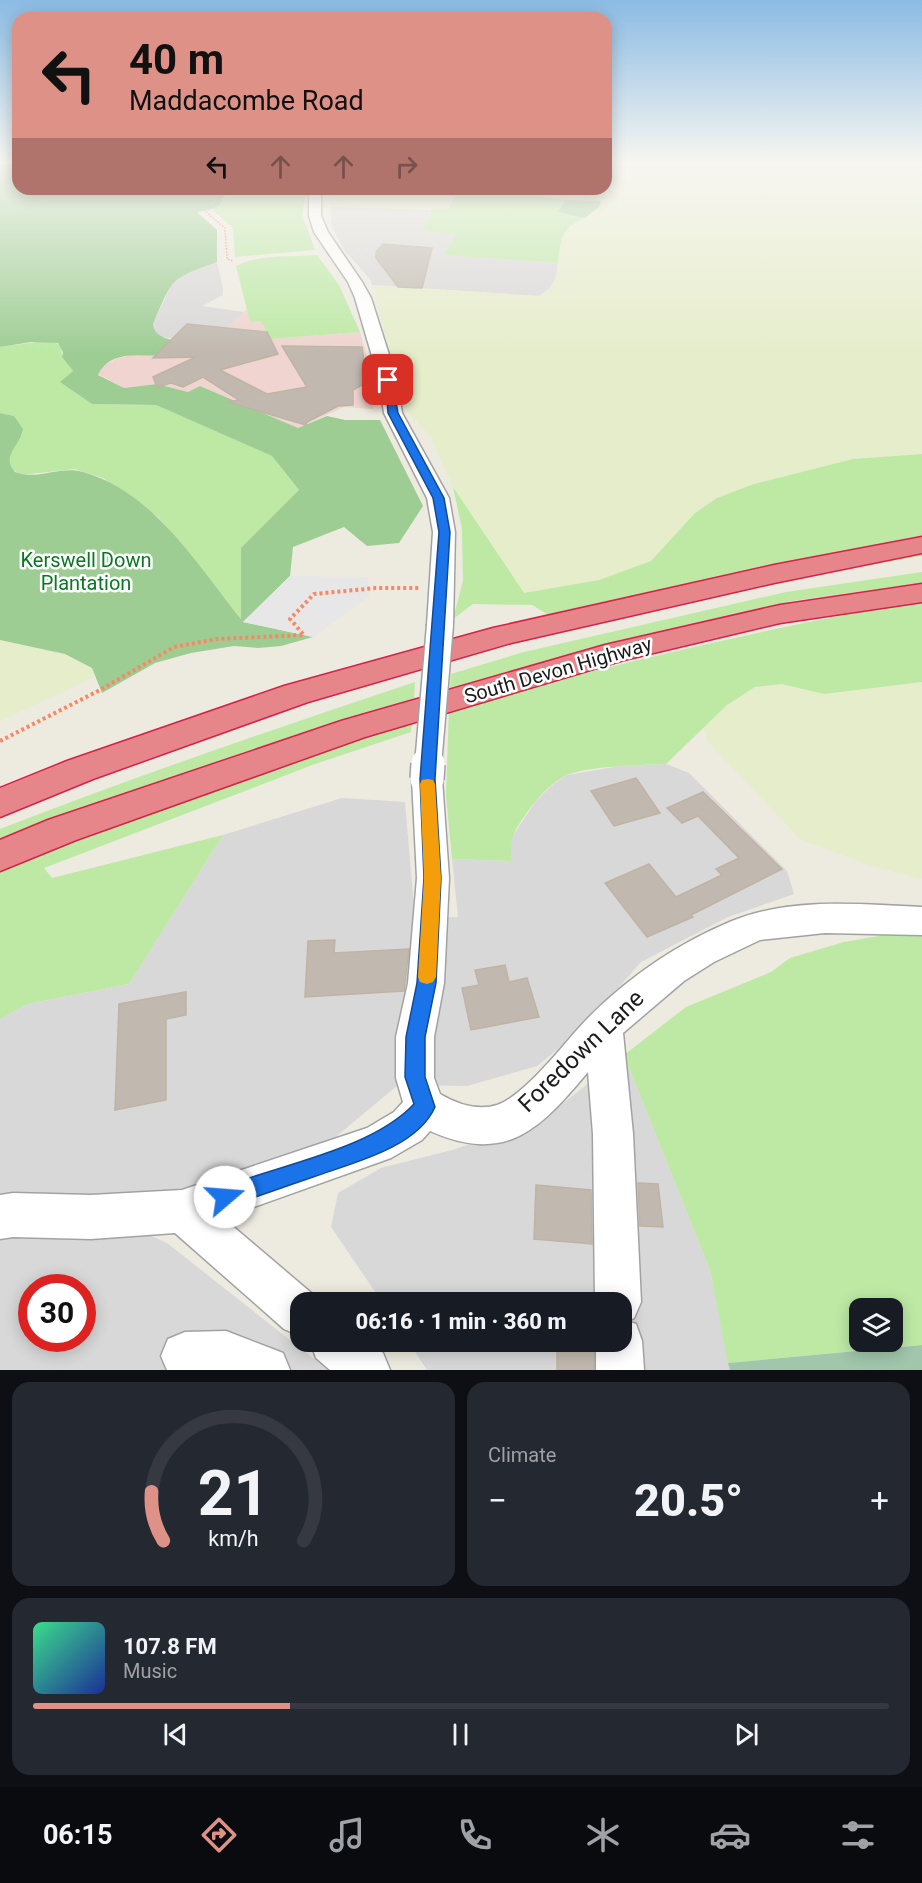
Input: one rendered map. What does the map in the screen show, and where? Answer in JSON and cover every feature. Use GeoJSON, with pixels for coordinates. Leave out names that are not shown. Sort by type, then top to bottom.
{"type":"FeatureCollection","features":[{"type":"Feature","properties":{"kind":"highway","name":"South Devon Highway"},"geometry":{"type":"LineString","coordinates":[[0,803],[80,770],[296,694],[504,635],[774,574],[922,544]]}},
{"type":"Feature","properties":{"kind":"highway","name":"South Devon Highway"},"geometry":{"type":"LineString","coordinates":[[0,856],[62,830],[353,729],[605,656],[780,614],[922,593]]}},
{"type":"Feature","properties":{"kind":"street"},"geometry":{"type":"LineString","coordinates":[[0,1217],[13,1215],[91,1217],[182,1211],[377,1144],[408,1126],[425,1107],[415,1077],[415,1047],[426,983],[433,878],[427,779],[440,625],[444,532],[438,498],[393,413],[388,380],[363,298],[319,226]]}},
{"type":"Feature","properties":{"kind":"street","name":"Foredown Lane"},"geometry":{"type":"LineString","coordinates":[[425,1107],[447,1121],[474,1127],[502,1123],[534,1103],[604,1026],[660,977],[716,944],[766,924],[862,917],[922,921]]}},
{"type":"Feature","properties":{"kind":"street"},"geometry":{"type":"LineString","coordinates":[[604,1026],[613,1134],[618,1292]]}},
{"type":"Feature","properties":{"kind":"street"},"geometry":{"type":"LineString","coordinates":[[182,1211],[290,1304]]}},
{"type":"Feature","properties":{"kind":"street"},"geometry":{"type":"LineString","coordinates":[[346,1352],[366,1370]]}},
{"type":"Feature","properties":{"kind":"street"},"geometry":{"type":"LineString","coordinates":[[619,1352],[620,1370]]}},
{"type":"Feature","properties":{"kind":"street"},"geometry":{"type":"LineString","coordinates":[[185,1356],[226,1355],[266,1370]]}},
{"type":"Feature","properties":{"kind":"path"},"geometry":{"type":"LineString","coordinates":[[223,226],[225,228],[227,259],[233,261]]}},
{"type":"Feature","properties":{"kind":"path"},"geometry":{"type":"LineString","coordinates":[[0,741],[100,690],[174,647],[217,639],[304,635],[290,619],[314,594],[376,588],[441,588]]}},
{"type":"Feature","properties":{"kind":"shaded area"},"geometry":{"type":"Polygon","coordinates":[[[331,226],[424,226],[422,229],[457,234],[443,255],[558,263],[556,278],[550,288],[539,296],[372,285],[370,279],[344,250],[331,226]]]}},
{"type":"Feature","properties":{"kind":"shaded area"},"geometry":{"type":"Polygon","coordinates":[[[217,262],[223,295],[202,306],[244,312],[227,328],[200,341],[160,337],[156,334],[153,324],[172,283],[184,275],[217,262]]]}},
{"type":"Feature","properties":{"kind":"shaded area"},"geometry":{"type":"Polygon","coordinates":[[[247,309],[250,322],[261,321],[270,339],[360,332],[372,374],[373,409],[344,407],[298,428],[200,386],[188,392],[157,384],[124,388],[98,374],[102,366],[116,359],[134,354],[152,354],[227,328],[247,309]]]}},
{"type":"Feature","properties":{"kind":"shaded area"},"geometry":{"type":"Polygon","coordinates":[[[290,576],[368,577],[369,596],[313,637],[243,622],[290,576]]]}},
{"type":"Feature","properties":{"kind":"shaded area"},"geometry":{"type":"Polygon","coordinates":[[[666,764],[689,773],[787,871],[794,894],[728,917],[641,962],[581,1030],[537,1066],[467,1086],[398,1085],[308,1160],[189,1189],[146,1193],[137,1229],[167,1243],[290,1340],[290,1352],[305,1352],[328,1370],[0,1370],[0,1019],[28,1004],[129,984],[223,835],[342,798],[405,802],[415,919],[458,917],[452,859],[510,861],[510,840],[535,802],[551,786],[567,775],[620,766],[666,764]]]}},
{"type":"Feature","properties":{"kind":"shaded area"},"geometry":{"type":"Polygon","coordinates":[[[624,1055],[710,1270],[730,1370],[427,1370],[415,1352],[632,1352],[632,1292],[375,1292],[331,1227],[338,1193],[381,1168],[452,1150],[542,1120],[624,1055]]]}},
{"type":"Feature","properties":{"kind":"green space","name":"Kerswell Down Plantation"},"geometry":{"type":"Polygon","coordinates":[[[0,226],[212,226],[217,230],[217,262],[189,273],[174,282],[153,324],[159,335],[165,338],[200,341],[185,351],[175,354],[132,356],[112,360],[98,375],[124,388],[157,384],[188,392],[200,386],[298,428],[327,416],[345,420],[380,420],[423,506],[399,543],[367,546],[344,527],[293,547],[290,576],[243,622],[313,637],[281,646],[258,648],[234,646],[191,653],[155,663],[102,693],[92,668],[65,654],[0,640],[0,413],[14,416],[23,429],[10,456],[11,466],[15,472],[32,475],[74,470],[108,482],[131,496],[153,513],[172,533],[241,619],[241,548],[299,490],[272,456],[156,405],[92,404],[60,382],[73,371],[62,357],[63,352],[58,343],[31,342],[0,347],[0,226]]]}},
{"type":"Feature","properties":{"kind":"green space"},"geometry":{"type":"Polygon","coordinates":[[[231,226],[306,226],[315,250],[235,257],[233,228],[231,226]]]}},
{"type":"Feature","properties":{"kind":"green space"},"geometry":{"type":"Polygon","coordinates":[[[424,226],[571,226],[564,235],[558,263],[443,255],[457,234],[422,230],[424,226]]]}},
{"type":"Feature","properties":{"kind":"green space"},"geometry":{"type":"Polygon","coordinates":[[[569,226],[922,226],[922,454],[853,459],[754,484],[717,498],[695,513],[651,561],[599,580],[523,593],[453,487],[431,437],[405,409],[372,285],[539,296],[550,288],[556,278],[561,240],[569,226]]]}},
{"type":"Feature","properties":{"kind":"green space"},"geometry":{"type":"Polygon","coordinates":[[[317,255],[339,285],[360,332],[270,339],[261,321],[250,322],[236,266],[265,258],[317,255]]]}},
{"type":"Feature","properties":{"kind":"green space"},"geometry":{"type":"Polygon","coordinates":[[[44,341],[54,342],[61,346],[62,357],[73,371],[61,382],[92,404],[156,405],[272,456],[299,490],[272,519],[242,620],[159,518],[103,478],[74,469],[21,475],[12,469],[8,458],[23,432],[14,416],[0,413],[0,347],[44,341]]]}},
{"type":"Feature","properties":{"kind":"green space"},"geometry":{"type":"Polygon","coordinates":[[[922,454],[922,556],[552,617],[532,605],[473,604],[453,619],[463,581],[462,529],[453,487],[524,593],[599,580],[651,561],[695,513],[717,498],[754,484],[853,459],[922,454]]]}},
{"type":"Feature","properties":{"kind":"green space"},"geometry":{"type":"Polygon","coordinates":[[[922,572],[922,583],[792,601],[568,656],[450,689],[451,674],[524,652],[786,592],[922,572]]]}},
{"type":"Feature","properties":{"kind":"green space"},"geometry":{"type":"Polygon","coordinates":[[[922,601],[922,682],[824,694],[782,684],[755,687],[727,705],[666,764],[586,770],[565,776],[554,783],[536,801],[516,829],[511,845],[511,861],[452,859],[446,795],[449,708],[684,649],[803,623],[922,601]]]}},
{"type":"Feature","properties":{"kind":"green space"},"geometry":{"type":"Polygon","coordinates":[[[0,640],[65,654],[92,668],[94,677],[0,721],[0,640]]]}},
{"type":"Feature","properties":{"kind":"green space"},"geometry":{"type":"Polygon","coordinates":[[[415,682],[414,698],[0,843],[0,829],[207,753],[415,682]]]}},
{"type":"Feature","properties":{"kind":"green space"},"geometry":{"type":"Polygon","coordinates":[[[922,682],[922,879],[871,866],[800,839],[708,742],[703,726],[727,705],[755,687],[782,684],[824,694],[922,682]]]}},
{"type":"Feature","properties":{"kind":"green space"},"geometry":{"type":"Polygon","coordinates":[[[412,718],[411,732],[315,764],[44,868],[52,878],[223,835],[129,984],[28,1004],[0,1019],[0,866],[412,718]]]}},
{"type":"Feature","properties":{"kind":"green space"},"geometry":{"type":"Polygon","coordinates":[[[896,933],[922,935],[922,1345],[903,1347],[903,1298],[849,1298],[849,1352],[728,1363],[710,1270],[624,1055],[686,1007],[771,972],[790,958],[844,942],[896,933]]]}},
{"type":"Feature","properties":{"kind":"green space"},"geometry":{"type":"Polygon","coordinates":[[[922,1345],[922,1370],[730,1370],[728,1363],[849,1352],[903,1352],[903,1347],[922,1345]]]}},
{"type":"Feature","properties":{"kind":"building"},"geometry":{"type":"Polygon","coordinates":[[[383,244],[432,248],[422,288],[398,287],[376,258],[376,252],[383,244]]]}},
{"type":"Feature","properties":{"kind":"building"},"geometry":{"type":"Polygon","coordinates":[[[187,324],[267,332],[278,354],[220,370],[267,394],[307,387],[282,346],[362,347],[367,382],[353,390],[353,405],[338,406],[307,422],[306,425],[228,402],[239,400],[203,377],[183,387],[171,383],[157,387],[153,377],[196,357],[153,358],[187,324]]]}},
{"type":"Feature","properties":{"kind":"building"},"geometry":{"type":"Polygon","coordinates":[[[636,778],[660,813],[614,826],[591,791],[636,778]]]}},
{"type":"Feature","properties":{"kind":"building"},"geometry":{"type":"Polygon","coordinates":[[[703,792],[782,869],[691,915],[693,917],[647,937],[605,883],[649,864],[676,897],[722,875],[716,869],[739,858],[698,816],[682,823],[667,808],[703,792]]]}},
{"type":"Feature","properties":{"kind":"building"},"geometry":{"type":"Polygon","coordinates":[[[335,940],[334,953],[409,949],[404,991],[305,997],[308,941],[335,940]]]}},
{"type":"Feature","properties":{"kind":"building"},"geometry":{"type":"Polygon","coordinates":[[[505,965],[509,982],[527,978],[539,1017],[471,1030],[462,988],[479,985],[475,970],[505,965]]]}},
{"type":"Feature","properties":{"kind":"building"},"geometry":{"type":"Polygon","coordinates":[[[186,992],[186,1015],[166,1019],[166,1100],[115,1110],[119,1004],[186,992]]]}},
{"type":"Feature","properties":{"kind":"building"},"geometry":{"type":"Polygon","coordinates":[[[638,1183],[658,1184],[663,1227],[640,1226],[638,1183]]]}},
{"type":"Feature","properties":{"kind":"building"},"geometry":{"type":"Polygon","coordinates":[[[536,1185],[591,1190],[592,1244],[534,1239],[536,1185]]]}},
{"type":"Feature","properties":{"kind":"building"},"geometry":{"type":"Polygon","coordinates":[[[557,1352],[594,1352],[594,1370],[557,1370],[557,1352]]]}},
{"type":"Feature","properties":{"kind":"slow traffic"},"geometry":{"type":"LineString","coordinates":[[427,977],[433,878],[428,784]]}},
{"type":"Feature","properties":{"kind":"route"},"geometry":{"type":"LineString","coordinates":[[225,1197],[377,1144],[408,1126],[425,1107],[415,1077],[415,1037],[426,983],[433,878],[427,779],[440,625],[444,532],[438,498],[393,413],[388,380]]}}]}
